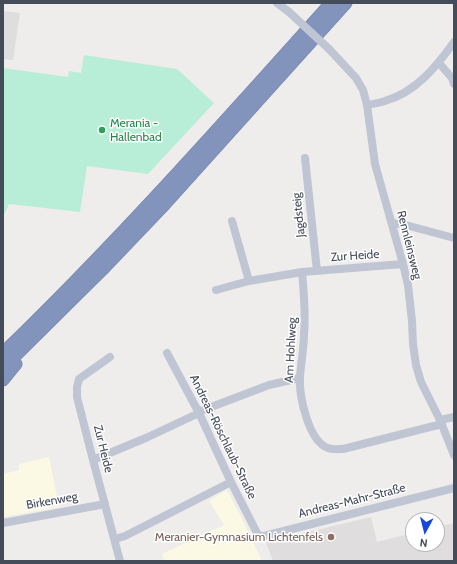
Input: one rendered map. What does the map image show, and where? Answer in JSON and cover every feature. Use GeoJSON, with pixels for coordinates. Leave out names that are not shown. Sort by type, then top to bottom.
{"type":"FeatureCollection","features":[{"type":"Feature","properties":{"kind":"highway"},"geometry":{"type":"LineString","coordinates":[[3,353],[98,259],[157,196],[331,3]]}},
{"type":"Feature","properties":{"kind":"highway"},"geometry":{"type":"LineString","coordinates":[[3,368],[42,331],[165,204],[346,3]]}},
{"type":"Feature","properties":{"kind":"highway"},"geometry":{"type":"LineString","coordinates":[[3,380],[42,331]]}},
{"type":"Feature","properties":{"kind":"street","name":"Rennleinsweg"},"geometry":{"type":"LineString","coordinates":[[277,3],[289,12],[329,49],[356,78],[363,90],[367,105],[375,164],[408,285],[416,365],[421,382],[441,422],[454,455]]}},
{"type":"Feature","properties":{"kind":"street"},"geometry":{"type":"LineString","coordinates":[[367,105],[386,101],[401,95],[414,86],[439,63],[454,42]]}},
{"type":"Feature","properties":{"kind":"street"},"geometry":{"type":"LineString","coordinates":[[439,63],[452,78],[454,84]]}},
{"type":"Feature","properties":{"kind":"street","name":"Jagdsteig"},"geometry":{"type":"LineString","coordinates":[[305,158],[317,270]]}},
{"type":"Feature","properties":{"kind":"street"},"geometry":{"type":"LineString","coordinates":[[232,221],[249,281]]}},
{"type":"Feature","properties":{"kind":"street"},"geometry":{"type":"LineString","coordinates":[[392,223],[402,224],[454,238]]}},
{"type":"Feature","properties":{"kind":"street","name":"Zur Heide"},"geometry":{"type":"LineString","coordinates":[[216,290],[249,281],[302,272],[403,264]]}},
{"type":"Feature","properties":{"kind":"street","name":"Am Hohlweg"},"geometry":{"type":"LineString","coordinates":[[302,272],[305,305],[300,378],[307,422],[314,435],[322,444],[328,448],[343,449],[454,418]]}},
{"type":"Feature","properties":{"kind":"street","name":"Andreas-Röschlaub-Straße"},"geometry":{"type":"LineString","coordinates":[[167,353],[198,412],[230,482],[257,533]]}},
{"type":"Feature","properties":{"kind":"street","name":"Zur Heide"},"geometry":{"type":"LineString","coordinates":[[110,357],[79,379],[76,386],[93,460],[120,561]]}},
{"type":"Feature","properties":{"kind":"street"},"geometry":{"type":"LineString","coordinates":[[93,460],[148,437],[198,412],[269,385],[300,378]]}},
{"type":"Feature","properties":{"kind":"street"},"geometry":{"type":"LineString","coordinates":[[114,539],[125,536],[230,482]]}},
{"type":"Feature","properties":{"kind":"street","name":"Andreas-Mahr-Straße"},"geometry":{"type":"LineString","coordinates":[[257,533],[260,536],[264,536],[454,488]]}},
{"type":"Feature","properties":{"kind":"street","name":"Birkenweg"},"geometry":{"type":"LineString","coordinates":[[3,522],[105,504]]}},
{"type":"Feature","properties":{"kind":"shaded area"},"geometry":{"type":"Polygon","coordinates":[[[3,11],[20,13],[13,60],[3,59],[3,11]]]}},
{"type":"Feature","properties":{"kind":"shaded area"},"geometry":{"type":"Polygon","coordinates":[[[49,457],[59,507],[3,517],[3,474],[19,470],[19,464],[49,457]]]}},
{"type":"Feature","properties":{"kind":"shaded area"},"geometry":{"type":"Polygon","coordinates":[[[227,490],[262,561],[164,561],[162,554],[224,525],[209,501],[227,490]]]}},
{"type":"Feature","properties":{"kind":"shaded area","name":"Meranier-Gymnasium Lichtenfels"},"geometry":{"type":"Polygon","coordinates":[[[371,517],[377,542],[405,535],[405,552],[445,552],[445,525],[454,523],[454,561],[273,561],[266,542],[371,517]]]}},
{"type":"Feature","properties":{"kind":"green space","name":"Merania - Hallenbad"},"geometry":{"type":"Polygon","coordinates":[[[84,55],[177,69],[214,103],[148,174],[87,166],[80,212],[9,204],[3,217],[3,68],[68,77],[69,71],[81,73],[84,55]]]}},
{"type":"Feature","properties":{"kind":"place","name":"Merania - Hallenbad"},"geometry":{"type":"Point","coordinates":[102,130]}},
{"type":"Feature","properties":{"kind":"place","name":"Meranier-Gymnasium Lichtenfels"},"geometry":{"type":"Point","coordinates":[331,537]}}]}
